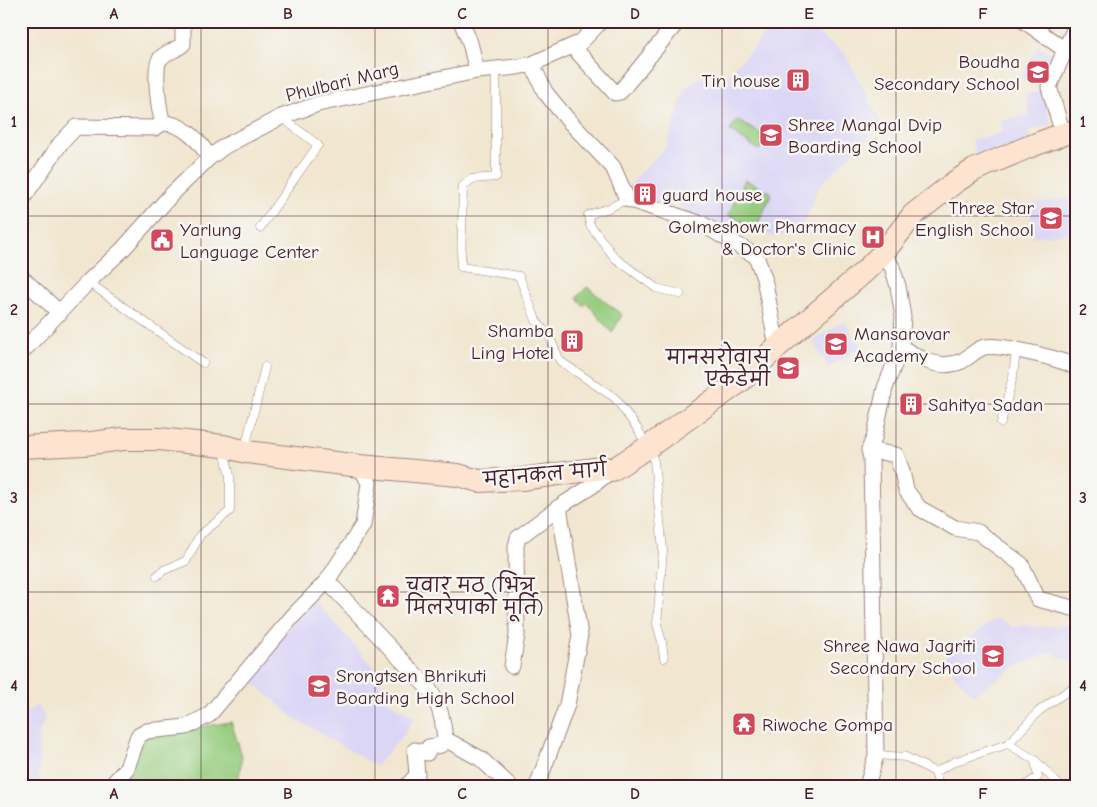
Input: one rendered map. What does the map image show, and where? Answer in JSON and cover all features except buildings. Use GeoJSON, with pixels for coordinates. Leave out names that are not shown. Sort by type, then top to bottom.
{"type":"FeatureCollection","features":[{"type":"Feature","properties":{"kind":"main road","name":"महानकल मार्ग"},"geometry":{"type":"LineString","coordinates":[[21,447],[159,438],[223,446],[247,452],[360,466],[458,475],[479,481],[522,479],[605,468],[612,470],[648,447],[742,380],[865,271],[883,253],[913,214],[955,182],[974,170],[1069,132]]}},
{"type":"Feature","properties":{"kind":"street"},"geometry":{"type":"LineString","coordinates":[[163,123],[160,114],[156,75],[157,63],[161,57],[183,44],[184,28],[180,21]]}},
{"type":"Feature","properties":{"kind":"street"},"geometry":{"type":"LineString","coordinates":[[461,21],[470,43],[477,71]]}},
{"type":"Feature","properties":{"kind":"street","name":"Phulbari Marg"},"geometry":{"type":"LineString","coordinates":[[21,353],[88,282],[123,249],[171,195],[208,158],[225,146],[281,116],[318,104],[477,71],[532,64],[582,42],[601,21]]}},
{"type":"Feature","properties":{"kind":"street"},"geometry":{"type":"LineString","coordinates":[[573,47],[616,93],[620,92],[678,21]]}},
{"type":"Feature","properties":{"kind":"street"},"geometry":{"type":"LineString","coordinates":[[1024,21],[1065,50]]}},
{"type":"Feature","properties":{"kind":"street"},"geometry":{"type":"LineString","coordinates":[[1069,132],[1049,87],[1076,25]]}},
{"type":"Feature","properties":{"kind":"street"},"geometry":{"type":"LineString","coordinates":[[532,64],[551,99],[568,120],[613,167],[627,198],[702,224],[756,256],[764,278],[777,347]]}},
{"type":"Feature","properties":{"kind":"street"},"geometry":{"type":"LineString","coordinates":[[21,201],[60,144],[76,127],[155,128],[163,123],[172,123],[187,132],[206,152],[208,158]]}},
{"type":"Feature","properties":{"kind":"street"},"geometry":{"type":"LineString","coordinates":[[867,786],[876,756],[871,468],[869,450],[874,438],[885,388],[901,347],[903,317],[898,286],[892,267],[883,253]]}},
{"type":"Feature","properties":{"kind":"street"},"geometry":{"type":"LineString","coordinates":[[21,277],[60,313]]}},
{"type":"Feature","properties":{"kind":"street"},"geometry":{"type":"LineString","coordinates":[[901,347],[921,359],[942,365],[962,361],[984,347],[1055,359],[1076,367]]}},
{"type":"Feature","properties":{"kind":"street"},"geometry":{"type":"LineString","coordinates":[[869,450],[896,455],[906,490],[919,508],[955,528],[978,532],[1021,564],[1038,599],[1076,609]]}},
{"type":"Feature","properties":{"kind":"street"},"geometry":{"type":"LineString","coordinates":[[111,786],[127,768],[138,736],[147,731],[186,727],[209,715],[293,616],[327,581],[363,525],[368,483],[360,466]]}},
{"type":"Feature","properties":{"kind":"street"},"geometry":{"type":"LineString","coordinates":[[512,666],[517,635],[516,546],[518,538],[612,470]]}},
{"type":"Feature","properties":{"kind":"street"},"geometry":{"type":"LineString","coordinates":[[536,786],[567,705],[580,635],[559,507]]}},
{"type":"Feature","properties":{"kind":"street"},"geometry":{"type":"LineString","coordinates":[[327,581],[432,692],[438,704],[442,716],[445,739],[441,745],[429,747],[427,753],[415,750],[417,775],[407,786]]}},
{"type":"Feature","properties":{"kind":"street"},"geometry":{"type":"LineString","coordinates":[[445,739],[481,760],[510,786]]}},
{"type":"Feature","properties":{"kind":"lane"},"geometry":{"type":"LineString","coordinates":[[496,69],[496,177],[472,179],[463,186],[461,267],[519,276],[536,320],[550,338],[560,361],[615,398],[648,447],[654,461],[663,550],[657,624],[664,658]]}},
{"type":"Feature","properties":{"kind":"lane"},"geometry":{"type":"LineString","coordinates":[[260,228],[318,145],[281,116]]}},
{"type":"Feature","properties":{"kind":"lane"},"geometry":{"type":"LineString","coordinates":[[627,198],[609,208],[588,215],[590,225],[615,258],[656,288],[680,294]]}},
{"type":"Feature","properties":{"kind":"lane"},"geometry":{"type":"LineString","coordinates":[[88,282],[203,363]]}},
{"type":"Feature","properties":{"kind":"lane"},"geometry":{"type":"LineString","coordinates":[[1001,423],[1013,376],[1016,351]]}},
{"type":"Feature","properties":{"kind":"lane"},"geometry":{"type":"LineString","coordinates":[[247,452],[247,440],[265,367]]}},
{"type":"Feature","properties":{"kind":"lane"},"geometry":{"type":"LineString","coordinates":[[157,576],[164,570],[186,561],[200,535],[230,511],[230,476],[223,446]]}},
{"type":"Feature","properties":{"kind":"lane"},"geometry":{"type":"LineString","coordinates":[[935,772],[956,761],[1008,744],[1039,711],[1076,685]]}},
{"type":"Feature","properties":{"kind":"lane"},"geometry":{"type":"LineString","coordinates":[[1008,744],[1035,760],[1058,784]]}},
{"type":"Feature","properties":{"kind":"lane"},"geometry":{"type":"LineString","coordinates":[[876,756],[906,757],[935,772],[939,786]]}},
{"type":"Feature","properties":{"kind":"lane"},"geometry":{"type":"LineString","coordinates":[[1024,786],[1038,777],[1035,760]]}},
{"type":"Feature","properties":{"kind":"shaded area","name":"Shree Mangal Dvip Boarding School"},"geometry":{"type":"Polygon","coordinates":[[[776,21],[808,25],[845,54],[882,124],[819,186],[804,223],[777,237],[739,229],[719,228],[685,210],[676,200],[668,210],[628,186],[667,145],[685,89],[699,78],[729,79],[730,72],[776,21]]]}},
{"type":"Feature","properties":{"kind":"shaded area","name":"Boudha Secondary School"},"geometry":{"type":"Polygon","coordinates":[[[1038,46],[1053,54],[1049,62],[1056,66],[1043,89],[1021,77],[1038,46]]]}},
{"type":"Feature","properties":{"kind":"shaded area"},"geometry":{"type":"Polygon","coordinates":[[[1042,90],[1051,125],[1028,131],[1030,142],[976,156],[972,140],[1003,132],[1000,121],[1030,114],[1025,95],[1042,90]]]}},
{"type":"Feature","properties":{"kind":"shaded area","name":"Three Star English School"},"geometry":{"type":"Polygon","coordinates":[[[1069,199],[1072,233],[1033,237],[1029,203],[1069,199]]]}},
{"type":"Feature","properties":{"kind":"shaded area","name":"Golmeshowr Pharmacy & Doctor's Clinic"},"geometry":{"type":"Polygon","coordinates":[[[869,224],[885,241],[878,249],[861,234],[869,224]]]}},
{"type":"Feature","properties":{"kind":"shaded area","name":"Mansarovar Academy"},"geometry":{"type":"Polygon","coordinates":[[[845,321],[861,348],[828,367],[812,340],[845,321]]]}},
{"type":"Feature","properties":{"kind":"shaded area","name":"Srongtsen Bhrikuti Boarding High School"},"geometry":{"type":"Polygon","coordinates":[[[314,601],[381,674],[380,697],[415,717],[403,736],[376,766],[294,718],[246,676],[314,601]]]}},
{"type":"Feature","properties":{"kind":"shaded area","name":"Shree Nawa Jagriti Secondary School"},"geometry":{"type":"Polygon","coordinates":[[[999,619],[1013,627],[1027,625],[1035,627],[1071,625],[1072,662],[1055,655],[1053,651],[1015,667],[973,695],[955,676],[945,657],[992,621],[999,619]]]}},
{"type":"Feature","properties":{"kind":"shaded area"},"geometry":{"type":"Polygon","coordinates":[[[37,705],[45,717],[38,737],[40,786],[21,786],[21,716],[37,705]]]}},
{"type":"Feature","properties":{"kind":"green space"},"geometry":{"type":"Polygon","coordinates":[[[737,120],[766,137],[759,150],[730,131],[737,120]]]}},
{"type":"Feature","properties":{"kind":"green space"},"geometry":{"type":"Polygon","coordinates":[[[745,180],[772,193],[756,228],[728,215],[745,180]]]}},
{"type":"Feature","properties":{"kind":"green space"},"geometry":{"type":"Polygon","coordinates":[[[587,287],[622,315],[612,333],[587,303],[583,306],[577,297],[587,287]]]}},
{"type":"Feature","properties":{"kind":"green space"},"geometry":{"type":"Polygon","coordinates":[[[231,722],[242,756],[238,785],[121,786],[142,737],[231,722]]]}},
{"type":"Feature","properties":{"kind":"place","name":"Boudha Secondary School"},"geometry":{"type":"Point","coordinates":[1038,72]}},
{"type":"Feature","properties":{"kind":"place","name":"Tin house"},"geometry":{"type":"Point","coordinates":[798,80]}},
{"type":"Feature","properties":{"kind":"place","name":"Shree Mangal Dvip Boarding School"},"geometry":{"type":"Point","coordinates":[771,135]}},
{"type":"Feature","properties":{"kind":"place","name":"guard house"},"geometry":{"type":"Point","coordinates":[645,194]}},
{"type":"Feature","properties":{"kind":"place","name":"Three Star English School"},"geometry":{"type":"Point","coordinates":[1051,218]}},
{"type":"Feature","properties":{"kind":"place","name":"Golmeshowr Pharmacy & Doctor's Clinic"},"geometry":{"type":"Point","coordinates":[873,237]}},
{"type":"Feature","properties":{"kind":"place","name":"Yarlung Language Center"},"geometry":{"type":"Point","coordinates":[162,240]}},
{"type":"Feature","properties":{"kind":"place","name":"Shamba Ling Hotel"},"geometry":{"type":"Point","coordinates":[572,341]}},
{"type":"Feature","properties":{"kind":"place","name":"Mansarovar Academy"},"geometry":{"type":"Point","coordinates":[836,344]}},
{"type":"Feature","properties":{"kind":"place","name":"मानसरोवास एकेडेमी"},"geometry":{"type":"Point","coordinates":[788,368]}},
{"type":"Feature","properties":{"kind":"place","name":"Sahitya Sadan"},"geometry":{"type":"Point","coordinates":[911,404]}},
{"type":"Feature","properties":{"kind":"place","name":"चुवार मठ (भित्र मिलरेपाको मूर्ति)"},"geometry":{"type":"Point","coordinates":[388,596]}},
{"type":"Feature","properties":{"kind":"place","name":"Shree Nawa Jagriti Secondary School"},"geometry":{"type":"Point","coordinates":[993,656]}},
{"type":"Feature","properties":{"kind":"place","name":"Srongtsen Bhrikuti Boarding High School"},"geometry":{"type":"Point","coordinates":[319,686]}},
{"type":"Feature","properties":{"kind":"place","name":"Riwoche Gompa"},"geometry":{"type":"Point","coordinates":[744,724]}}]}
